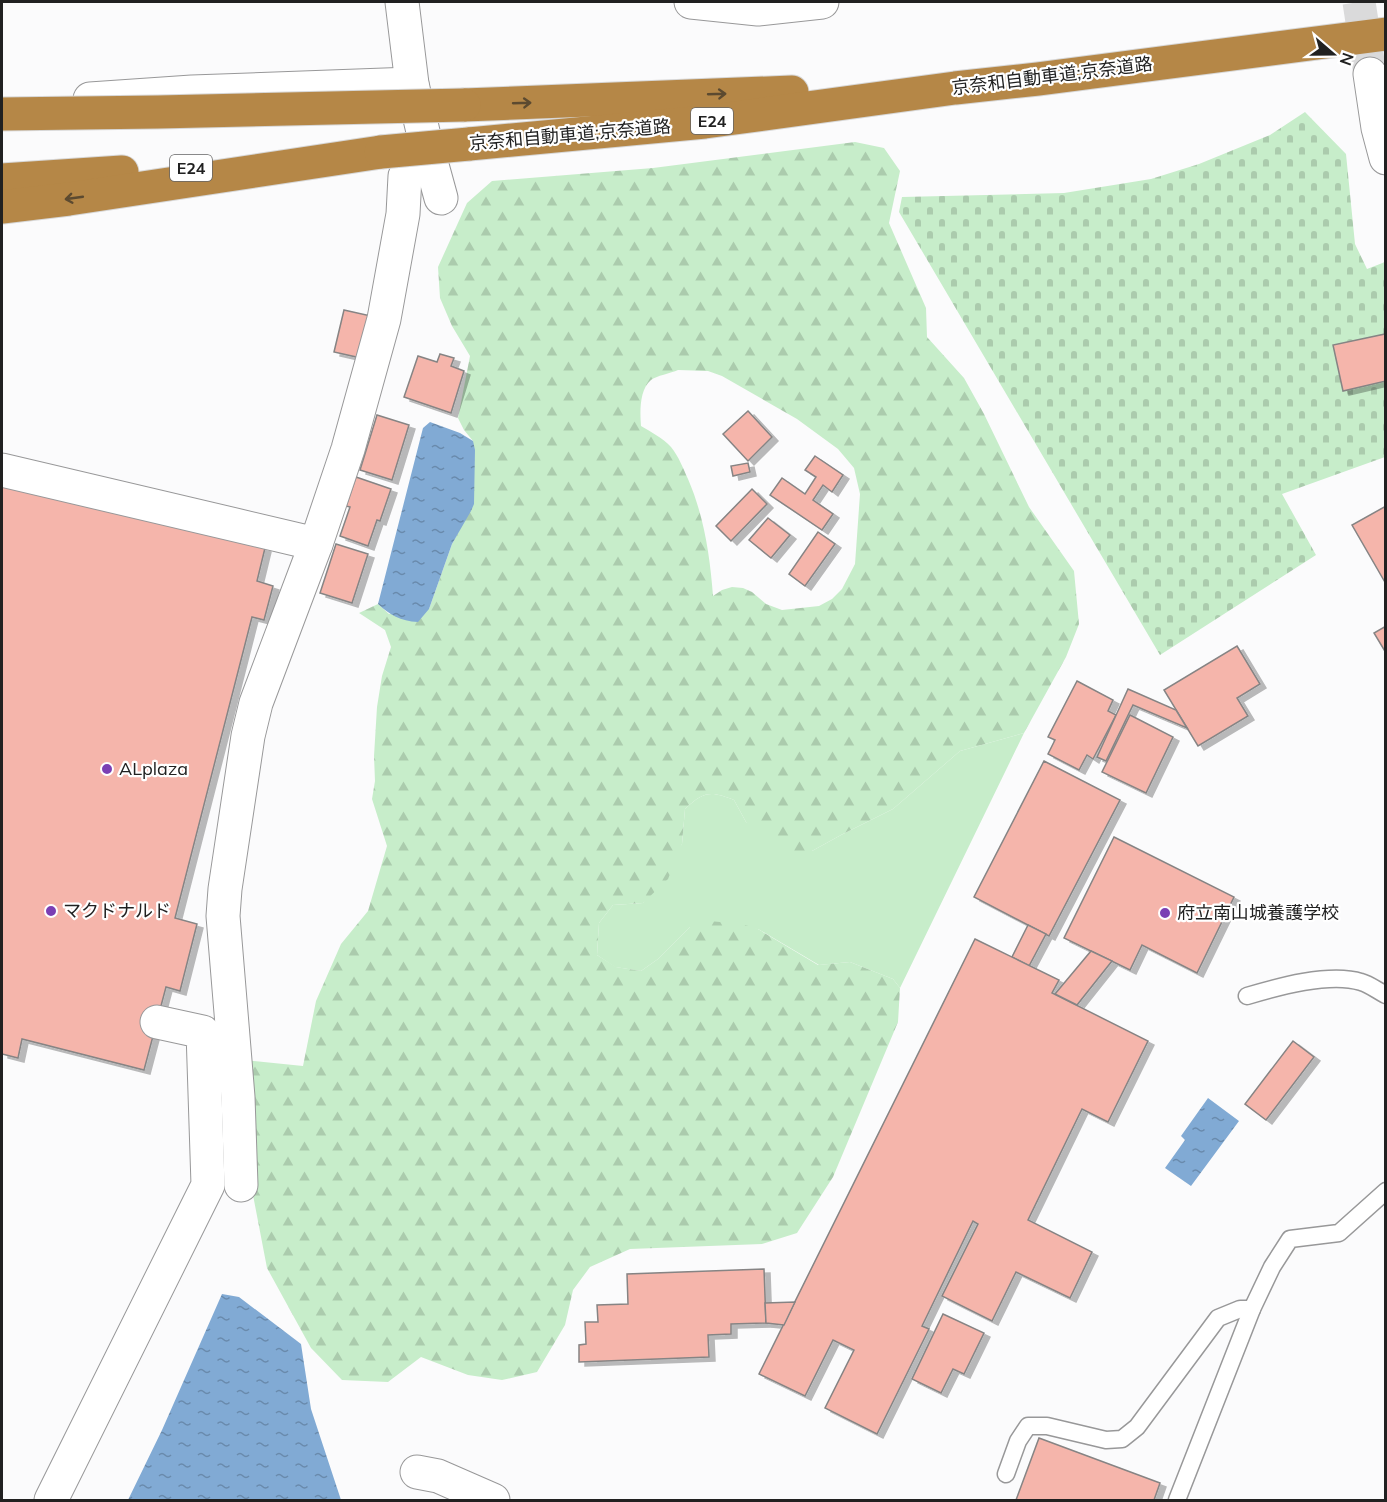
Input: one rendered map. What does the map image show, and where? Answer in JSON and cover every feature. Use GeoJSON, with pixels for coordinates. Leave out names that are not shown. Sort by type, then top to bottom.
{"type":"FeatureCollection","features":[{"type":"Feature","properties":{"kind":"highway","name":"京奈和自動車道;京奈道路"},"geometry":{"type":"LineString","coordinates":[[2,180],[207,167],[705,122],[1381,34]]}},
{"type":"Feature","properties":{"kind":"highway"},"geometry":{"type":"LineString","coordinates":[[2,114],[464,105],[704,94],[955,88]]}},
{"type":"Feature","properties":{"kind":"highway"},"geometry":{"type":"LineString","coordinates":[[2,207],[381,152]]}},
{"type":"Feature","properties":{"kind":"street"},"geometry":{"type":"LineString","coordinates":[[402,2],[412,84],[441,198]]}},
{"type":"Feature","properties":{"kind":"street"},"geometry":{"type":"LineString","coordinates":[[692,2],[758,9],[822,2]]}},
{"type":"Feature","properties":{"kind":"street"},"geometry":{"type":"LineString","coordinates":[[1370,74],[1378,128],[1386,158]]}},
{"type":"Feature","properties":{"kind":"street"},"geometry":{"type":"LineString","coordinates":[[2,107],[192,92],[412,84]]}},
{"type":"Feature","properties":{"kind":"street"},"geometry":{"type":"LineString","coordinates":[[241,1185],[238,1097],[224,916],[225,889],[248,736],[256,703],[316,544],[348,449],[384,319],[403,214],[405,176],[424,136]]}},
{"type":"Feature","properties":{"kind":"street"},"geometry":{"type":"LineString","coordinates":[[2,470],[316,544]]}},
{"type":"Feature","properties":{"kind":"street"},"geometry":{"type":"LineString","coordinates":[[51,1500],[208,1185],[203,1032],[157,1022]]}},
{"type":"Feature","properties":{"kind":"street"},"geometry":{"type":"LineString","coordinates":[[417,1472],[438,1476],[493,1500]]}},
{"type":"Feature","properties":{"kind":"lane"},"geometry":{"type":"LineString","coordinates":[[1247,996],[1279,986],[1332,978],[1361,982],[1386,995]]}},
{"type":"Feature","properties":{"kind":"lane"},"geometry":{"type":"LineString","coordinates":[[1177,1500],[1252,1309],[1272,1267],[1290,1239],[1339,1233],[1386,1191]]}},
{"type":"Feature","properties":{"kind":"lane"},"geometry":{"type":"LineString","coordinates":[[1006,1474],[1018,1441],[1028,1426],[1047,1426],[1106,1440],[1122,1440],[1137,1427],[1218,1318],[1240,1309],[1252,1309]]}},
{"type":"Feature","properties":{"kind":"green space"},"geometry":{"type":"Polygon","coordinates":[[[1305,112],[1346,154],[1355,244],[1367,269],[1385,262],[1385,457],[1282,494],[1316,555],[1160,655],[899,212],[902,197],[1064,193],[1151,179],[1199,164],[1270,135],[1305,112]]]}},
{"type":"Feature","properties":{"kind":"green space"},"geometry":{"type":"Polygon","coordinates":[[[855,142],[884,148],[900,171],[889,223],[926,308],[927,337],[964,378],[1029,507],[1074,571],[1079,624],[1066,657],[1024,733],[960,751],[893,809],[812,851],[789,852],[746,822],[734,800],[713,794],[703,796],[685,809],[682,844],[668,879],[643,903],[613,905],[599,923],[597,955],[616,967],[641,971],[658,959],[690,927],[709,921],[742,924],[758,929],[818,965],[850,962],[893,979],[900,988],[898,1022],[833,1177],[797,1233],[762,1244],[630,1249],[590,1267],[573,1290],[565,1325],[537,1372],[502,1380],[468,1375],[421,1357],[388,1382],[342,1380],[311,1348],[267,1268],[253,1195],[243,1060],[303,1066],[316,1001],[341,944],[368,911],[387,846],[372,799],[375,781],[377,707],[382,676],[391,647],[385,630],[359,613],[378,604],[389,614],[429,609],[452,544],[459,531],[473,441],[458,418],[470,356],[452,326],[440,298],[438,267],[467,203],[492,181],[653,168],[855,142]],[[678,370],[651,380],[642,396],[640,415],[641,426],[671,447],[688,479],[705,536],[713,596],[732,587],[743,588],[752,592],[766,604],[782,610],[819,606],[832,599],[842,589],[855,564],[860,494],[854,468],[838,449],[797,419],[722,376],[708,371],[678,370]]]}},
{"type":"Feature","properties":{"kind":"green space"},"geometry":{"type":"Polygon","coordinates":[[[1024,733],[900,988],[893,979],[850,962],[819,965],[758,929],[690,927],[658,959],[641,971],[615,967],[597,955],[599,923],[613,905],[643,903],[682,844],[685,809],[697,799],[713,794],[734,800],[746,822],[812,851],[893,809],[960,751],[1024,733]]]}},
{"type":"Feature","properties":{"kind":"water"},"geometry":{"type":"Polygon","coordinates":[[[430,422],[460,433],[473,441],[475,450],[474,504],[452,544],[429,609],[418,622],[396,617],[378,604],[423,428],[430,422]]]}},
{"type":"Feature","properties":{"kind":"water"},"geometry":{"type":"Polygon","coordinates":[[[1208,1098],[1239,1121],[1191,1186],[1165,1168],[1185,1140],[1181,1136],[1208,1098]]]}},
{"type":"Feature","properties":{"kind":"water"},"geometry":{"type":"Polygon","coordinates":[[[222,1294],[239,1297],[301,1344],[311,1409],[341,1500],[128,1500],[162,1430],[222,1294]]]}},
{"type":"Feature","properties":{"kind":"building"},"geometry":{"type":"Polygon","coordinates":[[[344,310],[371,316],[361,358],[334,352],[344,310]]]}},
{"type":"Feature","properties":{"kind":"building"},"geometry":{"type":"Polygon","coordinates":[[[1385,334],[1386,381],[1343,391],[1333,345],[1385,334]]]}},
{"type":"Feature","properties":{"kind":"building"},"geometry":{"type":"Polygon","coordinates":[[[440,354],[454,358],[451,366],[464,371],[451,413],[404,397],[418,356],[437,362],[440,354]]]}},
{"type":"Feature","properties":{"kind":"building"},"geometry":{"type":"Polygon","coordinates":[[[748,411],[772,437],[748,461],[723,434],[748,411]]]}},
{"type":"Feature","properties":{"kind":"building"},"geometry":{"type":"Polygon","coordinates":[[[377,415],[409,425],[392,480],[360,470],[377,415]]]}},
{"type":"Feature","properties":{"kind":"building"},"geometry":{"type":"Polygon","coordinates":[[[815,456],[843,475],[832,492],[823,485],[813,500],[833,514],[822,530],[770,495],[782,478],[805,494],[816,477],[805,470],[815,456]]]}},
{"type":"Feature","properties":{"kind":"building"},"geometry":{"type":"Polygon","coordinates":[[[748,463],[750,472],[733,476],[731,466],[748,463]]]}},
{"type":"Feature","properties":{"kind":"building"},"geometry":{"type":"Polygon","coordinates":[[[356,477],[391,489],[368,546],[340,536],[350,507],[346,506],[356,477]]]}},
{"type":"Feature","properties":{"kind":"building","name":"ALplaza"},"geometry":{"type":"Polygon","coordinates":[[[2,483],[265,548],[257,581],[273,586],[264,620],[252,617],[175,918],[197,924],[180,991],[166,987],[144,1070],[22,1039],[18,1058],[2,1054],[2,483]]]}},
{"type":"Feature","properties":{"kind":"building"},"geometry":{"type":"Polygon","coordinates":[[[752,489],[767,504],[731,541],[716,526],[752,489]]]}},
{"type":"Feature","properties":{"kind":"building"},"geometry":{"type":"Polygon","coordinates":[[[1386,506],[1386,584],[1352,525],[1386,506]]]}},
{"type":"Feature","properties":{"kind":"building"},"geometry":{"type":"Polygon","coordinates":[[[768,518],[790,535],[771,558],[749,540],[768,518]]]}},
{"type":"Feature","properties":{"kind":"building"},"geometry":{"type":"Polygon","coordinates":[[[818,532],[835,544],[805,586],[789,574],[818,532]]]}},
{"type":"Feature","properties":{"kind":"building"},"geometry":{"type":"Polygon","coordinates":[[[336,544],[368,554],[352,603],[320,593],[336,544]]]}},
{"type":"Feature","properties":{"kind":"building"},"geometry":{"type":"Polygon","coordinates":[[[1386,626],[1386,653],[1374,633],[1386,626]]]}},
{"type":"Feature","properties":{"kind":"building"},"geometry":{"type":"Polygon","coordinates":[[[1237,646],[1260,684],[1237,698],[1248,716],[1198,746],[1164,690],[1237,646]]]}},
{"type":"Feature","properties":{"kind":"building"},"geometry":{"type":"Polygon","coordinates":[[[1077,681],[1113,700],[1108,711],[1116,715],[1093,759],[1087,755],[1079,770],[1048,754],[1055,740],[1048,737],[1077,681]]]}},
{"type":"Feature","properties":{"kind":"building"},"geometry":{"type":"Polygon","coordinates":[[[1128,689],[1176,710],[1187,728],[1133,705],[1106,761],[1097,757],[1128,689]]]}},
{"type":"Feature","properties":{"kind":"building"},"geometry":{"type":"Polygon","coordinates":[[[1130,715],[1173,737],[1146,793],[1102,772],[1130,715]]]}},
{"type":"Feature","properties":{"kind":"building"},"geometry":{"type":"Polygon","coordinates":[[[1044,761],[1120,800],[1049,936],[974,897],[1044,761]]]}},
{"type":"Feature","properties":{"kind":"building"},"geometry":{"type":"Polygon","coordinates":[[[1114,837],[1234,897],[1197,973],[1142,945],[1130,970],[1064,938],[1114,837]]]}},
{"type":"Feature","properties":{"kind":"building"},"geometry":{"type":"Polygon","coordinates":[[[1028,925],[1046,934],[1029,966],[1012,957],[1028,925]]]}},
{"type":"Feature","properties":{"kind":"building"},"geometry":{"type":"Polygon","coordinates":[[[975,939],[1059,980],[1052,993],[1148,1041],[1108,1122],[1082,1109],[1028,1220],[1092,1252],[1070,1298],[1016,1272],[992,1321],[942,1296],[978,1224],[973,1221],[922,1326],[929,1329],[877,1434],[825,1408],[854,1350],[833,1340],[805,1396],[759,1374],[975,939]]]}},
{"type":"Feature","properties":{"kind":"building"},"geometry":{"type":"Polygon","coordinates":[[[1091,951],[1112,961],[1077,1005],[1055,994],[1091,951]]]}},
{"type":"Feature","properties":{"kind":"building"},"geometry":{"type":"Polygon","coordinates":[[[1293,1041],[1314,1057],[1266,1120],[1245,1104],[1293,1041]]]}},
{"type":"Feature","properties":{"kind":"building"},"geometry":{"type":"Polygon","coordinates":[[[764,1269],[766,1323],[731,1324],[731,1334],[708,1335],[709,1357],[579,1362],[579,1345],[586,1344],[585,1322],[598,1322],[597,1305],[628,1304],[627,1274],[764,1269]]]}},
{"type":"Feature","properties":{"kind":"building"},"geometry":{"type":"Polygon","coordinates":[[[795,1302],[784,1325],[766,1323],[765,1303],[795,1302]]]}},
{"type":"Feature","properties":{"kind":"building"},"geometry":{"type":"Polygon","coordinates":[[[943,1314],[984,1333],[964,1374],[953,1369],[941,1393],[912,1379],[943,1314]]]}},
{"type":"Feature","properties":{"kind":"building"},"geometry":{"type":"Polygon","coordinates":[[[1039,1438],[1160,1483],[1154,1500],[1016,1500],[1039,1438]]]}},
{"type":"Feature","properties":{"kind":"tunnel"},"geometry":{"type":"LineString","coordinates":[[1359,2],[1370,74]]}},
{"type":"Feature","properties":{"kind":"place","name":"ALplaza"},"geometry":{"type":"Point","coordinates":[107,769]}},
{"type":"Feature","properties":{"kind":"place","name":"マクドナルド"},"geometry":{"type":"Point","coordinates":[51,911]}},
{"type":"Feature","properties":{"kind":"place","name":"府立南山城養護学校"},"geometry":{"type":"Point","coordinates":[1165,913]}}]}
